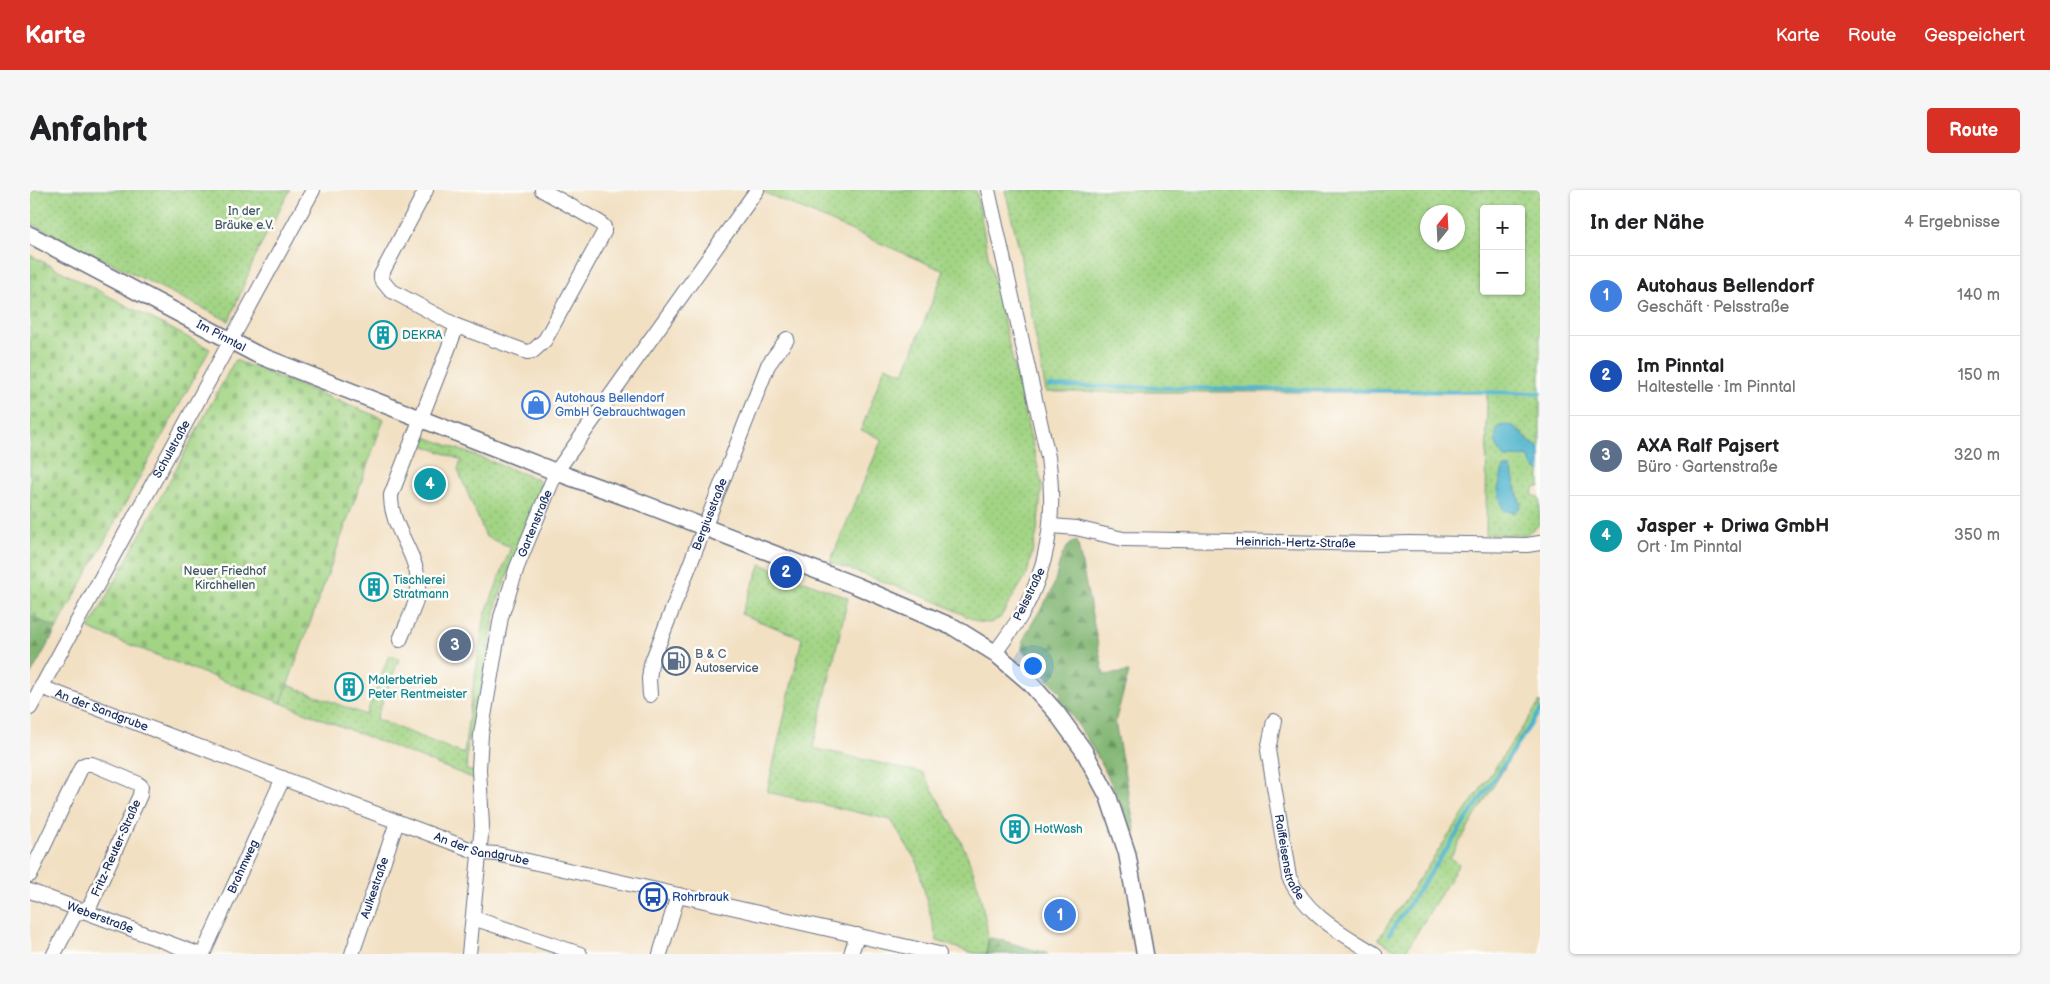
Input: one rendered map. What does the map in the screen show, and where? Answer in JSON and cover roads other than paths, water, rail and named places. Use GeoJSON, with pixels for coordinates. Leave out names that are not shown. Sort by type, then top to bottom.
{"type":"FeatureCollection","features":[{"type":"Feature","properties":{"kind":"main road","name":"Im Pinntal"},"geometry":{"type":"LineString","coordinates":[[30,235],[231,341],[272,360],[556,472],[704,527],[926,614],[954,628],[995,653]]}},
{"type":"Feature","properties":{"kind":"main road"},"geometry":{"type":"LineString","coordinates":[[995,653],[1029,682],[1056,712],[1084,751],[1108,796],[1127,852],[1145,954]]}},
{"type":"Feature","properties":{"kind":"street","name":"Schulstraße"},"geometry":{"type":"LineString","coordinates":[[30,708],[313,190]]}},
{"type":"Feature","properties":{"kind":"street"},"geometry":{"type":"LineString","coordinates":[[426,190],[381,275],[381,279],[390,290],[457,326],[520,351],[533,351],[545,340],[604,232],[604,227],[599,222],[542,190]]}},
{"type":"Feature","properties":{"kind":"street","name":"Gartenstraße"},"geometry":{"type":"LineString","coordinates":[[469,954],[482,826],[479,768],[481,734],[501,617],[517,567],[556,472],[757,190]]}},
{"type":"Feature","properties":{"kind":"street","name":"Pelsstraße"},"geometry":{"type":"LineString","coordinates":[[988,190],[1048,457],[1052,484],[1052,526],[1038,581],[1022,613],[995,653]]}},
{"type":"Feature","properties":{"kind":"street"},"geometry":{"type":"LineString","coordinates":[[400,640],[416,596],[418,580],[392,512],[391,495],[457,326]]}},
{"type":"Feature","properties":{"kind":"street","name":"Bergiusstraße"},"geometry":{"type":"LineString","coordinates":[[650,695],[649,679],[652,664],[704,527],[768,365],[787,339]]}},
{"type":"Feature","properties":{"kind":"street","name":"Heinrich-Hertz-Straße"},"geometry":{"type":"LineString","coordinates":[[1052,526],[1076,528],[1123,539],[1140,540],[1376,544],[1527,545],[1540,543]]}},
{"type":"Feature","properties":{"kind":"street","name":"An der Sandgrube"},"geometry":{"type":"LineString","coordinates":[[41,687],[480,853],[497,854],[939,954]]}},
{"type":"Feature","properties":{"kind":"street","name":"Raiffeisenstraße"},"geometry":{"type":"LineString","coordinates":[[1274,721],[1268,750],[1289,878],[1296,892],[1318,918],[1375,954]]}},
{"type":"Feature","properties":{"kind":"street","name":"Fritz-Reuter-Straße"},"geometry":{"type":"LineString","coordinates":[[30,875],[82,766],[92,764],[137,783],[142,789],[140,795],[90,906],[82,911]]}},
{"type":"Feature","properties":{"kind":"street","name":"Brahmweg"},"geometry":{"type":"LineString","coordinates":[[203,954],[283,778]]}},
{"type":"Feature","properties":{"kind":"street","name":"Aulkestraße"},"geometry":{"type":"LineString","coordinates":[[352,954],[397,822]]}},
{"type":"Feature","properties":{"kind":"street","name":"Weberstraße"},"geometry":{"type":"LineString","coordinates":[[30,891],[198,954]]}},
{"type":"Feature","properties":{"kind":"street"},"geometry":{"type":"LineString","coordinates":[[663,953],[678,895]]}},
{"type":"Feature","properties":{"kind":"street"},"geometry":{"type":"LineString","coordinates":[[54,954],[74,916],[82,911]]}},
{"type":"Feature","properties":{"kind":"street"},"geometry":{"type":"LineString","coordinates":[[473,918],[580,954]]}},
{"type":"Feature","properties":{"kind":"street"},"geometry":{"type":"LineString","coordinates":[[851,954],[857,935]]}},
{"type":"Feature","properties":{"kind":"water"},"geometry":{"type":"Polygon","coordinates":[[[1509,425],[1540,447],[1540,472],[1534,468],[1528,456],[1505,458],[1499,450],[1495,439],[1497,430],[1499,426],[1509,425]]]}},
{"type":"Feature","properties":{"kind":"water"},"geometry":{"type":"Polygon","coordinates":[[[1503,468],[1511,468],[1521,506],[1515,513],[1503,510],[1498,490],[1503,468]]]}},
{"type":"Feature","properties":{"kind":"waterway"},"geometry":{"type":"LineString","coordinates":[[1049,386],[1540,393]]}},
{"type":"Feature","properties":{"kind":"waterway"},"geometry":{"type":"LineString","coordinates":[[1389,934],[1540,711]]}},
{"type":"Feature","properties":{"kind":"place","name":"DEKRA"},"geometry":{"type":"Point","coordinates":[383,335]}},
{"type":"Feature","properties":{"kind":"place","name":"Autohaus Bellendorf GmbH Gebrauchtwagen"},"geometry":{"type":"Point","coordinates":[536,405]}},
{"type":"Feature","properties":{"kind":"place","name":"Jasper + Driwa GmbH"},"geometry":{"type":"Point","coordinates":[430,484]}},
{"type":"Feature","properties":{"kind":"place","name":"Im Pinntal"},"geometry":{"type":"Point","coordinates":[786,572]}},
{"type":"Feature","properties":{"kind":"place","name":"Tischlerei Stratmann"},"geometry":{"type":"Point","coordinates":[374,587]}},
{"type":"Feature","properties":{"kind":"place","name":"AXA Ralf Pajsert"},"geometry":{"type":"Point","coordinates":[455,645]}},
{"type":"Feature","properties":{"kind":"place","name":"B & C Autoservice"},"geometry":{"type":"Point","coordinates":[676,661]}},
{"type":"Feature","properties":{"kind":"place","name":"Malerbetrieb Peter Rentmeister"},"geometry":{"type":"Point","coordinates":[349,687]}},
{"type":"Feature","properties":{"kind":"place","name":"HotWash"},"geometry":{"type":"Point","coordinates":[1015,829]}},
{"type":"Feature","properties":{"kind":"place","name":"Rohrbrauk"},"geometry":{"type":"Point","coordinates":[653,897]}},
{"type":"Feature","properties":{"kind":"place","name":"Autohaus Bellendorf"},"geometry":{"type":"Point","coordinates":[1060,915]}},
{"type":"Feature","properties":{"kind":"park label","name":"In der Bräuke e.V."},"geometry":{"type":"Point","coordinates":[244,218]}},
{"type":"Feature","properties":{"kind":"park label","name":"Neuer Friedhof Kirchhellen"},"geometry":{"type":"Point","coordinates":[225,578]}}]}
